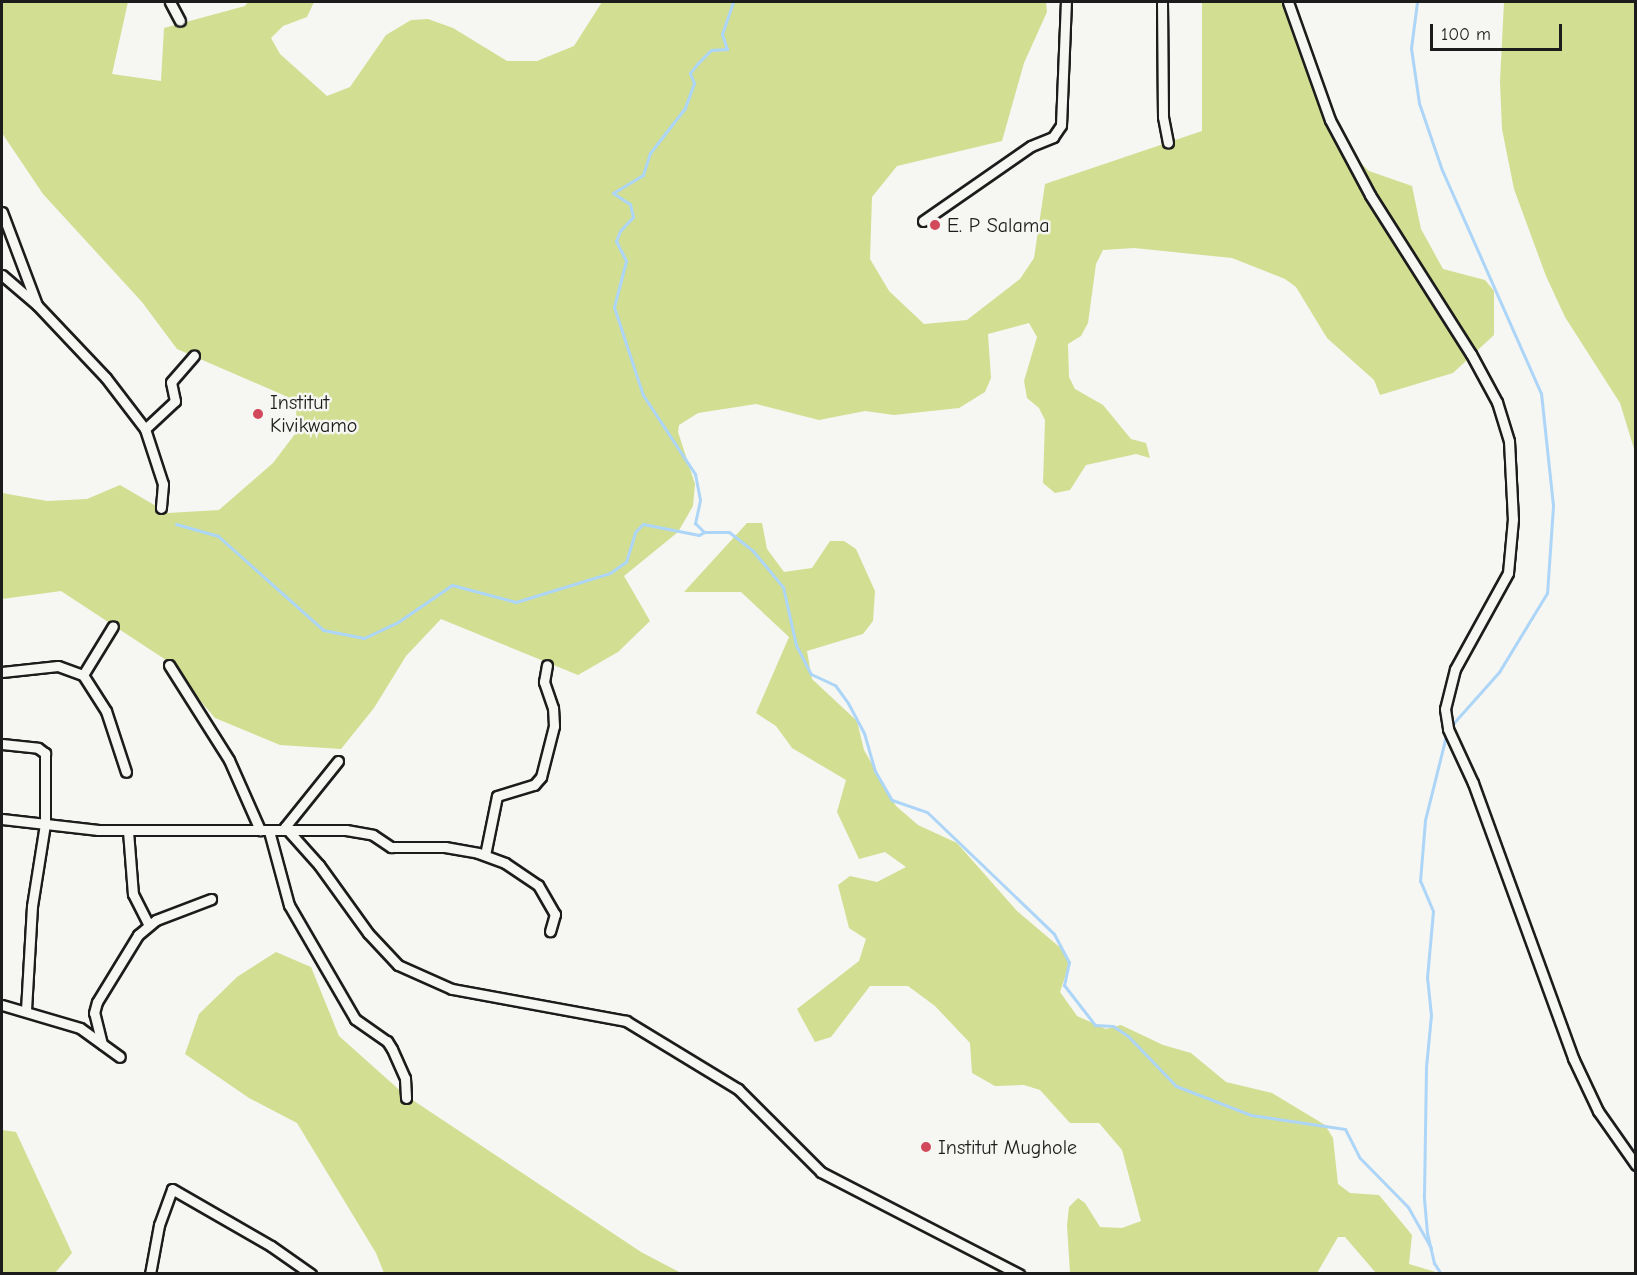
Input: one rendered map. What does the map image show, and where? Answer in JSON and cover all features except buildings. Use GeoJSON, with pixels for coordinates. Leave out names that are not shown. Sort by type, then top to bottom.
{"type":"FeatureCollection","features":[{"type":"Feature","properties":{"kind":"street"},"geometry":{"type":"LineString","coordinates":[[170,2],[180,21]]}},
{"type":"Feature","properties":{"kind":"street"},"geometry":{"type":"LineString","coordinates":[[923,221],[1031,146],[1053,137],[1061,125],[1066,2]]}},
{"type":"Feature","properties":{"kind":"street"},"geometry":{"type":"LineString","coordinates":[[1162,2],[1163,117],[1168,143]]}},
{"type":"Feature","properties":{"kind":"street"},"geometry":{"type":"LineString","coordinates":[[1288,2],[1330,120],[1370,195],[1471,354],[1497,402],[1509,441],[1513,519],[1508,573],[1455,669],[1445,709],[1448,729],[1473,783],[1574,1058],[1598,1111],[1635,1165]]}},
{"type":"Feature","properties":{"kind":"street"},"geometry":{"type":"LineString","coordinates":[[2,212],[37,305]]}},
{"type":"Feature","properties":{"kind":"street"},"geometry":{"type":"LineString","coordinates":[[2,275],[37,305],[106,378],[145,429],[163,484],[161,508]]}},
{"type":"Feature","properties":{"kind":"street"},"geometry":{"type":"LineString","coordinates":[[145,429],[176,401],[171,381],[194,356]]}},
{"type":"Feature","properties":{"kind":"street"},"geometry":{"type":"LineString","coordinates":[[83,675],[113,626]]}},
{"type":"Feature","properties":{"kind":"street"},"geometry":{"type":"LineString","coordinates":[[169,665],[229,760],[264,830],[289,905],[355,1019],[387,1041],[392,1049],[405,1078],[406,1098]]}},
{"type":"Feature","properties":{"kind":"street"},"geometry":{"type":"LineString","coordinates":[[485,855],[497,796],[534,785],[541,777],[554,726],[553,708],[544,682],[547,665]]}},
{"type":"Feature","properties":{"kind":"street"},"geometry":{"type":"LineString","coordinates":[[2,672],[58,666],[83,675],[106,711],[126,772]]}},
{"type":"Feature","properties":{"kind":"street"},"geometry":{"type":"LineString","coordinates":[[2,744],[39,748],[45,753],[45,824],[32,906],[26,1010]]}},
{"type":"Feature","properties":{"kind":"street"},"geometry":{"type":"LineString","coordinates":[[285,827],[338,761]]}},
{"type":"Feature","properties":{"kind":"street"},"geometry":{"type":"LineString","coordinates":[[2,819],[128,831],[264,830],[285,827],[346,830],[373,835],[391,847],[445,847],[485,855],[505,863],[538,885],[555,914],[550,931]]}},
{"type":"Feature","properties":{"kind":"street"},"geometry":{"type":"LineString","coordinates":[[285,827],[319,865],[368,933],[398,965],[452,989],[626,1021],[738,1089],[821,1172],[1019,1274]]}},
{"type":"Feature","properties":{"kind":"street"},"geometry":{"type":"LineString","coordinates":[[128,831],[133,894],[149,925]]}},
{"type":"Feature","properties":{"kind":"street"},"geometry":{"type":"LineString","coordinates":[[102,1044],[94,1013],[97,1002],[138,935],[149,925],[210,899]]}},
{"type":"Feature","properties":{"kind":"street"},"geometry":{"type":"LineString","coordinates":[[2,1005],[26,1010],[80,1028],[120,1057]]}},
{"type":"Feature","properties":{"kind":"street"},"geometry":{"type":"LineString","coordinates":[[150,1274],[159,1226],[172,1189],[271,1246],[311,1274]]}},
{"type":"Feature","properties":{"kind":"green space"},"geometry":{"type":"Polygon","coordinates":[[[2,2],[128,2],[112,74],[161,81],[164,28],[245,6],[248,2],[314,2],[307,17],[283,26],[271,38],[280,54],[327,96],[350,87],[386,35],[411,20],[428,19],[453,28],[507,61],[537,61],[574,46],[602,2],[1046,2],[1047,12],[1024,63],[1002,141],[897,166],[872,197],[870,259],[889,291],[924,324],[967,320],[1020,279],[1034,258],[1045,184],[1202,131],[1202,2],[1289,2],[1327,104],[1359,161],[1369,171],[1412,186],[1421,229],[1443,269],[1485,280],[1494,291],[1494,335],[1453,373],[1380,395],[1374,380],[1327,338],[1296,287],[1285,279],[1232,258],[1134,248],[1103,250],[1096,264],[1088,323],[1081,336],[1068,344],[1069,377],[1075,389],[1103,405],[1131,439],[1146,443],[1150,458],[1136,454],[1086,465],[1070,490],[1055,493],[1043,483],[1045,420],[1039,408],[1027,398],[1024,381],[1037,337],[1029,323],[988,334],[991,378],[985,392],[959,408],[894,415],[865,411],[819,420],[756,404],[698,413],[679,425],[678,432],[695,484],[693,506],[678,532],[624,576],[650,621],[618,652],[578,675],[441,619],[406,656],[374,708],[341,749],[280,745],[215,718],[166,660],[61,591],[2,599],[2,493],[47,501],[87,499],[120,485],[168,513],[219,510],[273,463],[295,434],[297,401],[177,349],[142,302],[43,194],[2,133],[2,2]]]}},
{"type":"Feature","properties":{"kind":"green space"},"geometry":{"type":"Polygon","coordinates":[[[1504,2],[1635,2],[1635,452],[1620,403],[1565,317],[1546,276],[1514,189],[1502,129],[1500,81],[1504,2]]]}},
{"type":"Feature","properties":{"kind":"green space"},"geometry":{"type":"Polygon","coordinates":[[[747,523],[762,523],[767,549],[784,572],[812,568],[830,541],[844,541],[856,549],[875,591],[873,621],[863,634],[807,651],[812,679],[857,721],[864,750],[896,806],[918,825],[957,843],[1017,911],[1063,950],[1069,965],[1060,992],[1077,1016],[1106,1029],[1121,1025],[1163,1045],[1191,1053],[1226,1082],[1272,1093],[1325,1125],[1333,1138],[1338,1184],[1350,1193],[1379,1195],[1412,1235],[1409,1264],[1439,1273],[1376,1273],[1345,1237],[1338,1237],[1317,1273],[1070,1273],[1067,1225],[1069,1207],[1078,1198],[1085,1203],[1100,1227],[1122,1228],[1141,1221],[1122,1150],[1099,1123],[1070,1123],[1040,1090],[1024,1085],[995,1086],[972,1073],[970,1043],[935,1006],[908,986],[870,986],[831,1037],[815,1042],[797,1009],[859,961],[866,939],[849,928],[838,885],[850,876],[877,882],[906,867],[885,852],[859,859],[837,812],[846,780],[792,748],[776,726],[756,713],[789,637],[741,592],[684,592],[747,523]]]}},
{"type":"Feature","properties":{"kind":"green space"},"geometry":{"type":"Polygon","coordinates":[[[276,952],[311,967],[339,1036],[405,1095],[641,1252],[681,1273],[384,1273],[376,1253],[297,1123],[249,1098],[185,1054],[199,1014],[237,977],[276,952]]]}},
{"type":"Feature","properties":{"kind":"green space"},"geometry":{"type":"Polygon","coordinates":[[[2,1130],[16,1132],[72,1253],[55,1273],[2,1273],[2,1130]]]}},
{"type":"Feature","properties":{"kind":"waterway"},"geometry":{"type":"LineString","coordinates":[[733,2],[722,34],[727,49],[711,50],[690,73],[694,83],[685,108],[650,153],[643,175],[613,193],[630,204],[633,217],[620,231],[616,241],[626,261],[614,307],[643,395],[695,474],[700,500],[695,523],[704,532],[729,532],[753,551],[783,587],[796,645],[811,674],[835,685],[848,703],[864,733],[875,771],[892,800],[927,812],[1054,934],[1069,962],[1064,985],[1095,1025],[1113,1026],[1128,1036],[1176,1086],[1251,1115],[1345,1129],[1359,1157],[1408,1207],[1431,1248]]}},
{"type":"Feature","properties":{"kind":"waterway"},"geometry":{"type":"LineString","coordinates":[[1417,2],[1411,48],[1419,103],[1442,170],[1541,393],[1553,506],[1547,593],[1499,672],[1450,727]]}},
{"type":"Feature","properties":{"kind":"waterway"},"geometry":{"type":"LineString","coordinates":[[176,524],[218,536],[323,630],[364,638],[398,622],[452,585],[516,602],[610,573],[626,562],[635,532],[643,524],[699,535],[704,532]]}},
{"type":"Feature","properties":{"kind":"waterway"},"geometry":{"type":"LineString","coordinates":[[1441,1274],[1434,1263],[1427,1233],[1424,1195],[1426,1067],[1431,1015],[1427,978],[1433,911],[1420,881],[1425,820],[1447,732]]}},
{"type":"Feature","properties":{"kind":"place","name":"E. P Salama"},"geometry":{"type":"Point","coordinates":[935,225]}},
{"type":"Feature","properties":{"kind":"place","name":"Institut Kivikwamo"},"geometry":{"type":"Point","coordinates":[258,414]}},
{"type":"Feature","properties":{"kind":"place","name":"Institut Mughole"},"geometry":{"type":"Point","coordinates":[926,1147]}}]}
